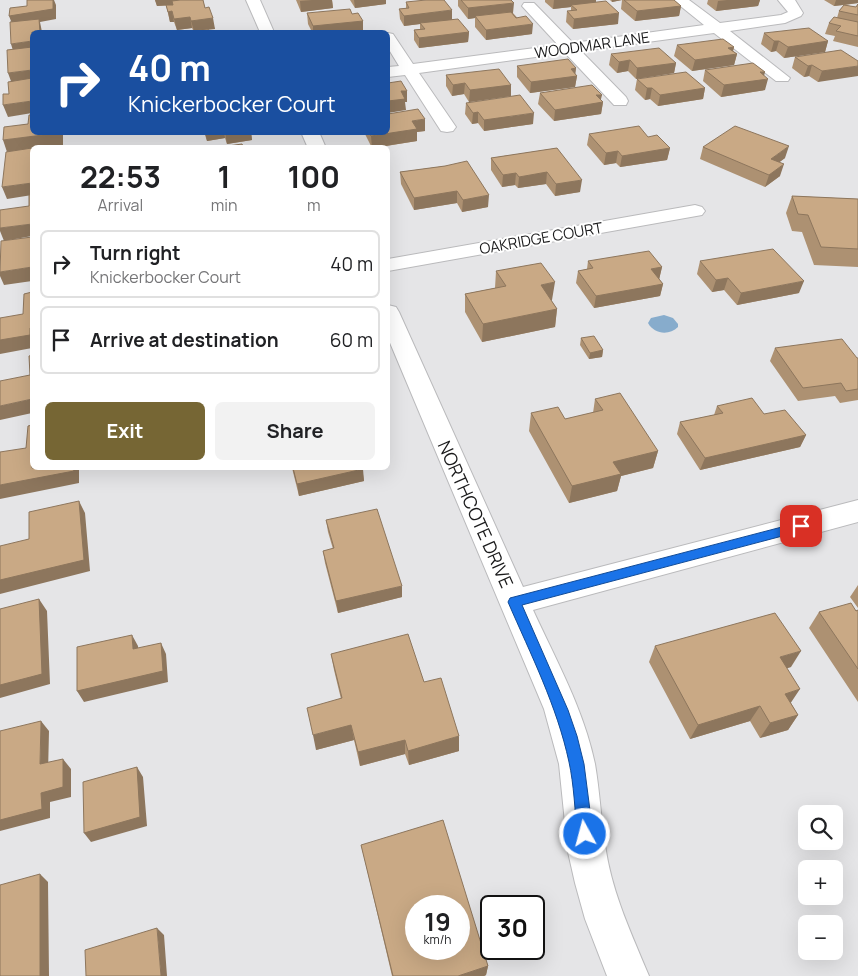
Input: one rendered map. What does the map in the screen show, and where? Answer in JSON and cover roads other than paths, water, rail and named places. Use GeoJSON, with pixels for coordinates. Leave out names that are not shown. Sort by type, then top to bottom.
{"type":"FeatureCollection","features":[{"type":"Feature","properties":{"kind":"street"},"geometry":{"type":"LineString","coordinates":[[252,0],[266,30]]}},
{"type":"Feature","properties":{"kind":"street"},"geometry":{"type":"LineString","coordinates":[[680,0],[782,78]]}},
{"type":"Feature","properties":{"kind":"street","name":"WOODMAR LANE"},"geometry":{"type":"LineString","coordinates":[[390,72],[785,18],[796,13],[790,3],[785,0]]}},
{"type":"Feature","properties":{"kind":"street"},"geometry":{"type":"LineString","coordinates":[[529,6],[620,102]]}},
{"type":"Feature","properties":{"kind":"street"},"geometry":{"type":"LineString","coordinates":[[390,40],[447,127]]}},
{"type":"Feature","properties":{"kind":"street","name":"OAKRIDGE COURT"},"geometry":{"type":"LineString","coordinates":[[390,265],[695,211]]}},
{"type":"Feature","properties":{"kind":"street","name":"NORTHCOTE DRIVE"},"geometry":{"type":"LineString","coordinates":[[390,317],[562,710],[577,764],[587,852],[594,883],[605,919],[628,976]]}},
{"type":"Feature","properties":{"kind":"street"},"geometry":{"type":"LineString","coordinates":[[514,602],[858,511]]}},
{"type":"Feature","properties":{"kind":"water"},"geometry":{"type":"Polygon","coordinates":[[[664,315],[673,318],[678,327],[666,333],[654,330],[648,323],[651,318],[664,315]]]}}]}
